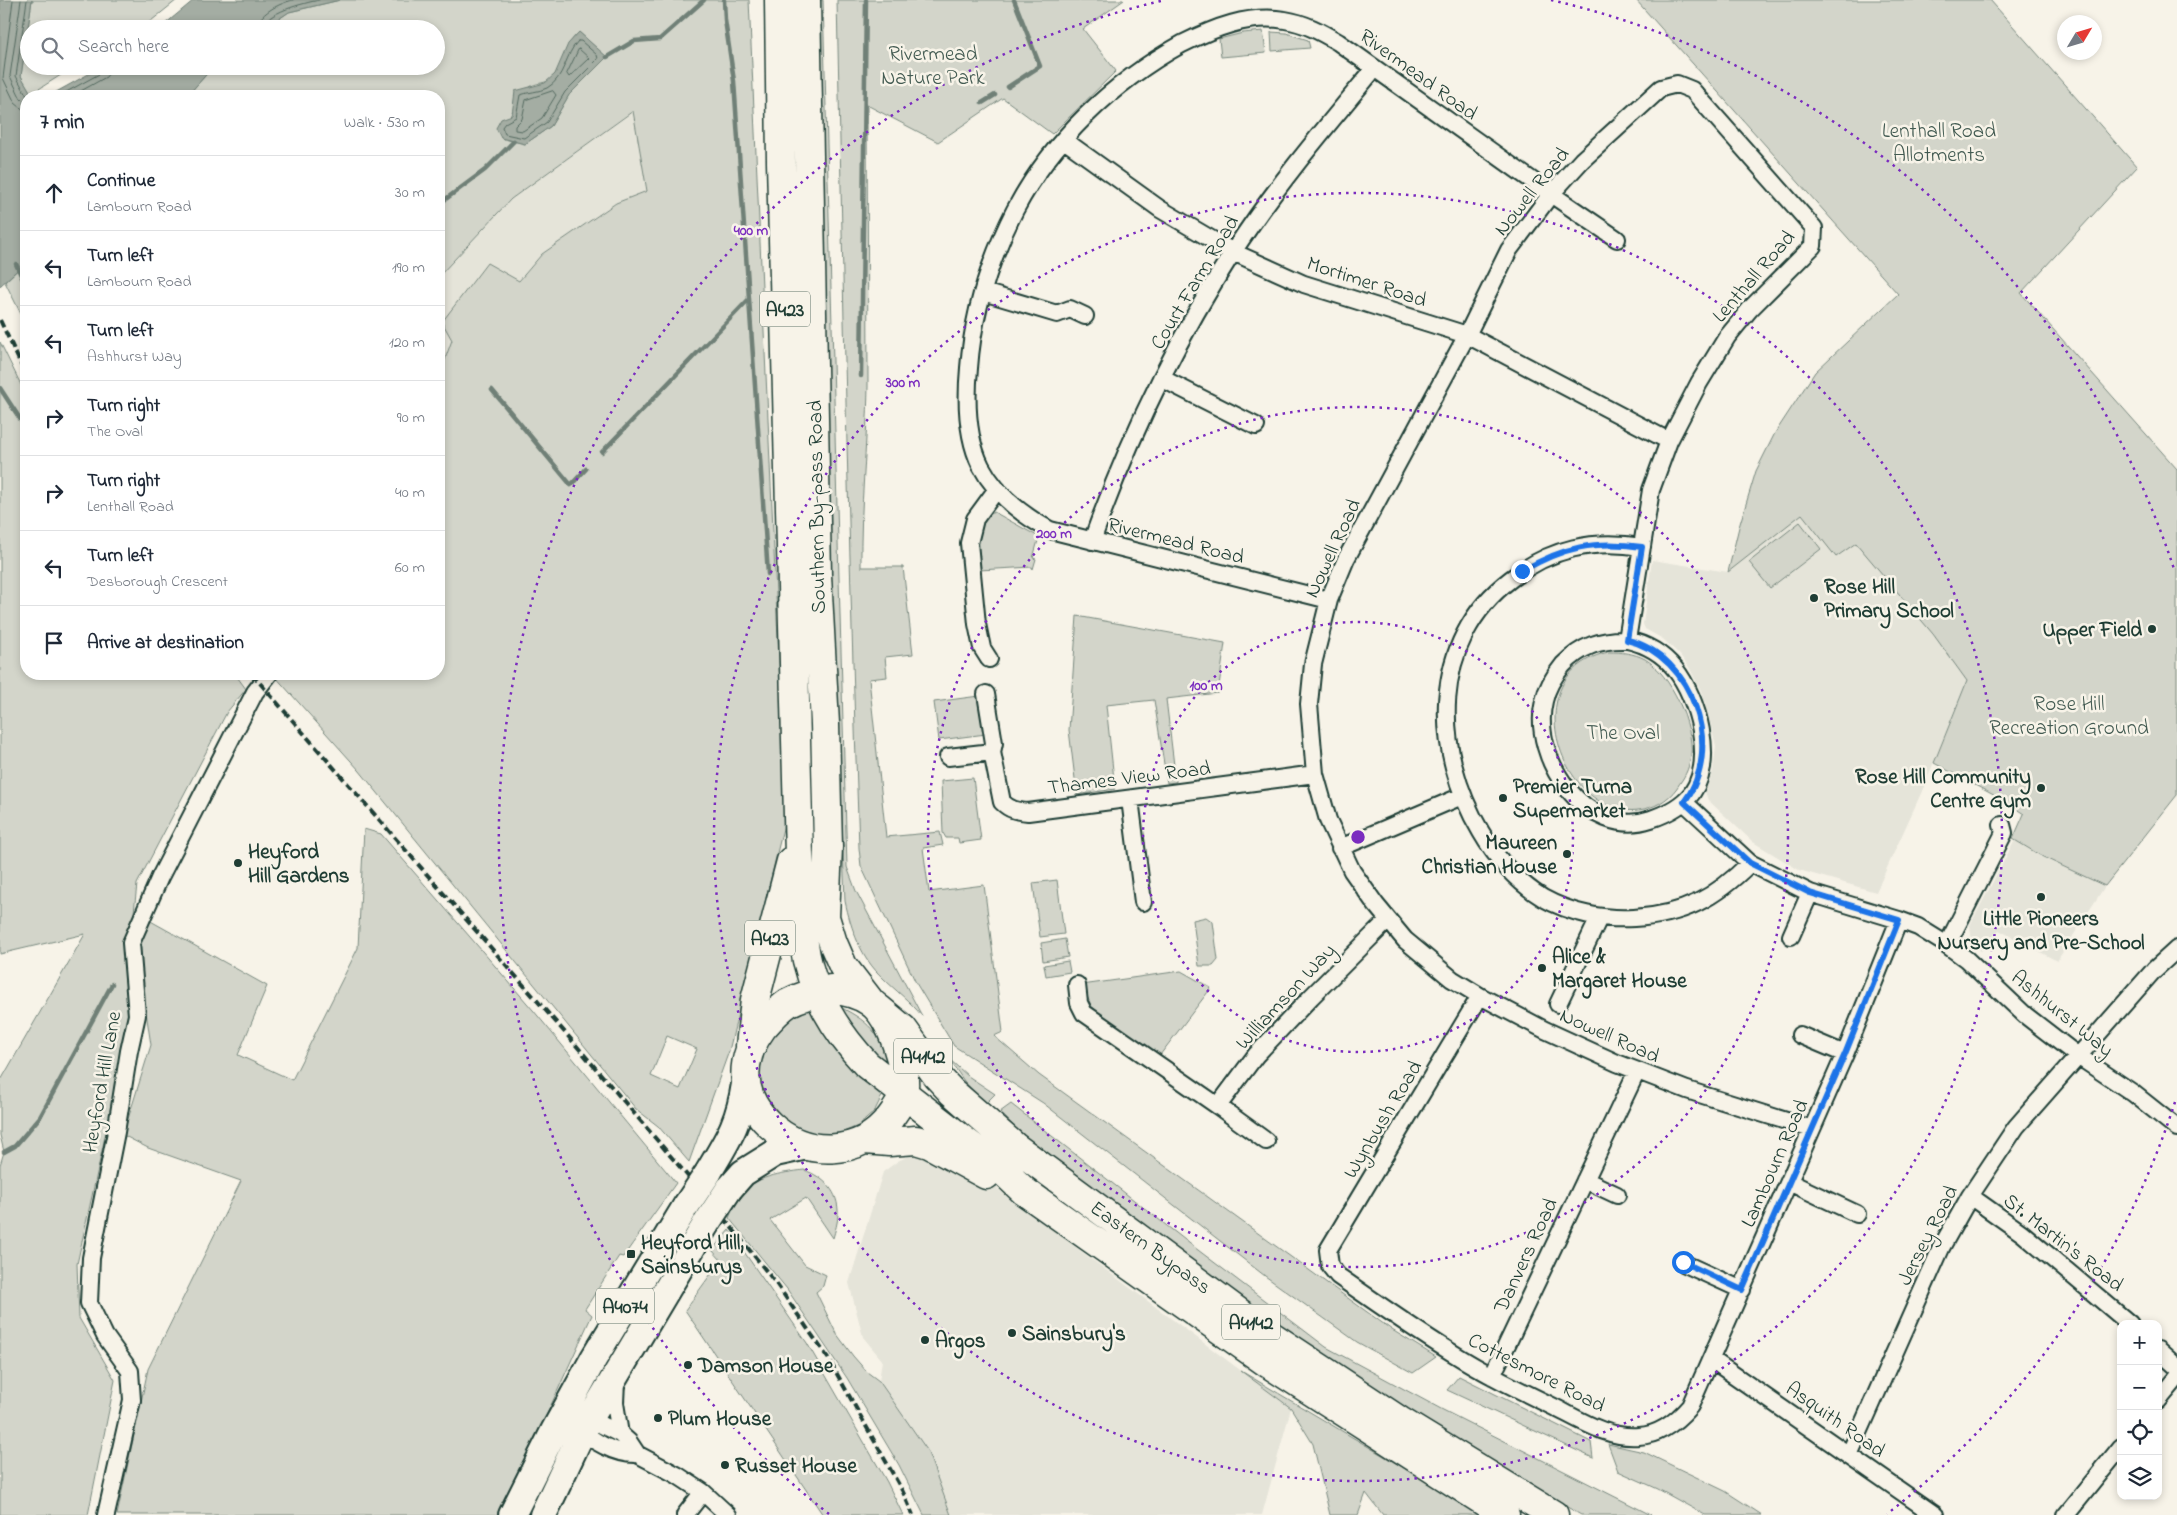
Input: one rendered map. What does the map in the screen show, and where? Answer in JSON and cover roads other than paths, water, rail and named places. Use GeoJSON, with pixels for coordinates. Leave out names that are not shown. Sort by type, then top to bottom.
{"type":"FeatureCollection","features":[{"type":"Feature","properties":{"kind":"highway","name":"Southern By-pass Road"},"geometry":{"type":"LineString","coordinates":[[779,0],[781,162],[800,894],[804,945],[818,992]]}},
{"type":"Feature","properties":{"kind":"highway","name":"Southern By-pass Road"},"geometry":{"type":"LineString","coordinates":[[806,0],[817,575],[825,724],[828,847],[825,917],[843,966],[874,1005]]}},
{"type":"Feature","properties":{"kind":"highway","name":"Southern By-pass Road"},"geometry":{"type":"LineString","coordinates":[[745,1084],[754,1000],[799,830]]}},
{"type":"Feature","properties":{"kind":"highway"},"geometry":{"type":"LineString","coordinates":[[828,847],[842,920],[855,950],[870,974],[904,1006],[914,1019],[967,1103]]}},
{"type":"Feature","properties":{"kind":"highway"},"geometry":{"type":"LineString","coordinates":[[745,1084],[755,1106],[766,1121],[790,1140],[807,1146],[832,1149],[845,1148],[865,1140],[887,1121],[899,1105],[904,1094],[904,1079],[900,1056],[891,1029],[874,1005],[851,992],[831,989],[786,1004],[769,1020],[750,1048]]}},
{"type":"Feature","properties":{"kind":"highway","name":"A423"},"geometry":{"type":"LineString","coordinates":[[818,992],[832,1019],[850,1046],[880,1076],[904,1094]]}},
{"type":"Feature","properties":{"kind":"highway","name":"Eastern Bypass"},"geometry":{"type":"LineString","coordinates":[[874,1005],[903,1029],[937,1076],[1015,1147],[1264,1331],[1400,1420],[1554,1515]]}},
{"type":"Feature","properties":{"kind":"highway","name":"Eastern Bypass"},"geometry":{"type":"LineString","coordinates":[[904,1094],[1002,1170],[1024,1191],[1269,1364],[1505,1515]]}},
{"type":"Feature","properties":{"kind":"highway","name":"Eastern Bypass"},"geometry":{"type":"LineString","coordinates":[[865,1140],[889,1142],[916,1140],[929,1144],[994,1179],[1024,1191]]}},
{"type":"Feature","properties":{"kind":"main road","name":"A4074"},"geometry":{"type":"LineString","coordinates":[[543,1515],[616,1321],[708,1173],[736,1124],[742,1109],[745,1084]]}},
{"type":"Feature","properties":{"kind":"main road","name":"A4074"},"geometry":{"type":"LineString","coordinates":[[512,1515],[578,1421],[616,1374],[729,1189],[743,1173],[775,1152],[807,1146]]}},
{"type":"Feature","properties":{"kind":"street","name":"Rivermead Road"},"geometry":{"type":"LineString","coordinates":[[1328,600],[1050,530],[1023,514],[997,489],[979,461],[969,429],[967,384],[970,351],[983,292],[994,254],[1016,208],[1048,158],[1106,96],[1134,74],[1168,52],[1218,27],[1245,20],[1273,19],[1303,24],[1338,42],[1617,239]]}},
{"type":"Feature","properties":{"kind":"street","name":"Court Farm Road"},"geometry":{"type":"LineString","coordinates":[[1092,541],[1123,459],[1161,378],[1196,312],[1233,252],[1298,161],[1374,69]]}},
{"type":"Feature","properties":{"kind":"street","name":"Lenthall Road"},"geometry":{"type":"LineString","coordinates":[[1627,640],[1651,490],[1669,441],[1699,383],[1727,337],[1750,309],[1813,246],[1814,228],[1692,90],[1677,84],[1661,88]]}},
{"type":"Feature","properties":{"kind":"street","name":"Nowell Road"},"geometry":{"type":"LineString","coordinates":[[1661,88],[1582,160],[1551,194],[1509,250],[1467,334],[1346,559],[1328,600],[1316,645],[1310,686],[1310,724],[1315,774],[1328,820],[1352,871],[1405,940],[1430,962],[1480,996],[1570,1042],[1687,1090],[1812,1129]]}},
{"type":"Feature","properties":{"kind":"street","name":"Mortimer Road"},"geometry":{"type":"LineString","coordinates":[[1064,140],[1160,209],[1233,252],[1304,284],[1467,334],[1669,441]]}},
{"type":"Feature","properties":{"kind":"street"},"geometry":{"type":"LineString","coordinates":[[983,292],[1057,314],[1070,308],[1085,316]]}},
{"type":"Feature","properties":{"kind":"street"},"geometry":{"type":"LineString","coordinates":[[1161,378],[1256,426]]}},
{"type":"Feature","properties":{"kind":"street"},"geometry":{"type":"LineString","coordinates":[[989,659],[982,648],[977,624],[969,543],[975,519],[997,489]]}},
{"type":"Feature","properties":{"kind":"street"},"geometry":{"type":"LineString","coordinates":[[1642,547],[1593,544],[1562,551],[1522,571],[1504,584],[1472,620],[1451,670],[1447,703],[1447,738],[1450,758],[1462,796],[1494,853],[1518,879],[1543,898],[1599,918],[1660,916],[1706,900],[1733,880],[1750,863]]}},
{"type":"Feature","properties":{"kind":"street"},"geometry":{"type":"LineString","coordinates":[[1627,640],[1638,642],[1655,651],[1670,664],[1686,688],[1696,712],[1702,737],[1699,776],[1694,789],[1684,802],[1663,814],[1636,823],[1626,824],[1607,820],[1594,814],[1574,797],[1549,755],[1543,733],[1542,713],[1545,697],[1554,676],[1581,649],[1604,641],[1627,640]]}},
{"type":"Feature","properties":{"kind":"street","name":"Heyford Hill Lane"},"geometry":{"type":"LineString","coordinates":[[106,1515],[132,1400],[130,1371],[104,1336],[89,1303],[91,1258],[116,1132],[128,1051],[137,1016],[131,943],[160,877],[255,692],[264,680]]}},
{"type":"Feature","properties":{"kind":"street","name":"Thames View Road"},"geometry":{"type":"LineString","coordinates":[[986,694],[994,743],[992,752],[1002,802],[1017,811],[1028,812],[1315,774]]}},
{"type":"Feature","properties":{"kind":"street"},"geometry":{"type":"LineString","coordinates":[[948,757],[992,752]]}},
{"type":"Feature","properties":{"kind":"street"},"geometry":{"type":"LineString","coordinates":[[1340,848],[1462,796]]}},
{"type":"Feature","properties":{"kind":"street"},"geometry":{"type":"LineString","coordinates":[[1130,799],[1143,902]]}},
{"type":"Feature","properties":{"kind":"street","name":"Ashhurst Way"},"geometry":{"type":"LineString","coordinates":[[1684,802],[1750,863],[1810,893],[1918,927],[1947,945],[1966,959],[2025,1015],[2078,1056],[2133,1093],[2177,1128]]}},
{"type":"Feature","properties":{"kind":"street"},"geometry":{"type":"LineString","coordinates":[[1947,945],[2004,833],[2002,824]]}},
{"type":"Feature","properties":{"kind":"street"},"geometry":{"type":"LineString","coordinates":[[1791,936],[1810,893]]}},
{"type":"Feature","properties":{"kind":"street"},"geometry":{"type":"LineString","coordinates":[[1558,1004],[1599,918]]}},
{"type":"Feature","properties":{"kind":"street","name":"Williamson Way"},"geometry":{"type":"LineString","coordinates":[[1218,1106],[1256,1055],[1388,920]]}},
{"type":"Feature","properties":{"kind":"street","name":"Lambourn Road"},"geometry":{"type":"LineString","coordinates":[[1712,1358],[1845,1054],[1899,920]]}},
{"type":"Feature","properties":{"kind":"street","name":"Jersey Road"},"geometry":{"type":"LineString","coordinates":[[1849,1454],[1942,1246],[1970,1196],[2016,1127],[2154,970],[2177,949]]}},
{"type":"Feature","properties":{"kind":"street"},"geometry":{"type":"LineString","coordinates":[[1077,984],[1079,1003],[1084,1013],[1266,1141]]}},
{"type":"Feature","properties":{"kind":"street","name":"Wynbush Road"},"geometry":{"type":"LineString","coordinates":[[1330,1266],[1328,1250],[1480,996]]}},
{"type":"Feature","properties":{"kind":"street"},"geometry":{"type":"LineString","coordinates":[[1800,1035],[1845,1054]]}},
{"type":"Feature","properties":{"kind":"street","name":"Danvers Road"},"geometry":{"type":"LineString","coordinates":[[1492,1376],[1637,1071]]}},
{"type":"Feature","properties":{"kind":"street"},"geometry":{"type":"LineString","coordinates":[[1585,1180],[1617,1195]]}},
{"type":"Feature","properties":{"kind":"street"},"geometry":{"type":"LineString","coordinates":[[1789,1182],[1857,1214]]}},
{"type":"Feature","properties":{"kind":"street","name":"St. Martin's Road"},"geometry":{"type":"LineString","coordinates":[[1970,1196],[2022,1233],[2125,1320]]}},
{"type":"Feature","properties":{"kind":"street"},"geometry":{"type":"LineString","coordinates":[[1683,1262],[1742,1290]]}},
{"type":"Feature","properties":{"kind":"street","name":"Cottesmore Road"},"geometry":{"type":"LineString","coordinates":[[1330,1266],[1338,1276],[1451,1353],[1492,1376],[1592,1426],[1618,1435],[1640,1436],[1659,1431],[1677,1421],[1690,1406],[1712,1358]]}},
{"type":"Feature","properties":{"kind":"street"},"geometry":{"type":"LineString","coordinates":[[2162,1354],[2177,1367]]}},
{"type":"Feature","properties":{"kind":"street","name":"Asquith Road"},"geometry":{"type":"LineString","coordinates":[[1712,1358],[1935,1515]]}},
{"type":"Feature","properties":{"kind":"street"},"geometry":{"type":"LineString","coordinates":[[616,1374],[615,1403],[620,1434]]}},
{"type":"Feature","properties":{"kind":"street"},"geometry":{"type":"LineString","coordinates":[[2162,1396],[2177,1378]]}},
{"type":"Feature","properties":{"kind":"street"},"geometry":{"type":"LineString","coordinates":[[578,1421],[620,1434],[629,1442],[637,1454],[703,1492],[728,1515]]}},
{"type":"Feature","properties":{"kind":"street"},"geometry":{"type":"LineString","coordinates":[[578,1421],[617,1452],[637,1454]]}},
{"type":"Feature","properties":{"kind":"street"},"geometry":{"type":"LineString","coordinates":[[526,1515],[568,1431],[578,1421]]}},
{"type":"Feature","properties":{"kind":"street"},"geometry":{"type":"LineString","coordinates":[[2066,1515],[2117,1452]]}},
{"type":"Feature","properties":{"kind":"street"},"geometry":{"type":"LineString","coordinates":[[685,1515],[703,1492]]}},
{"type":"Feature","properties":{"kind":"water"},"geometry":{"type":"Polygon","coordinates":[[[0,0],[32,0],[29,20],[20,20],[20,75],[29,90],[20,90],[20,268],[0,286],[0,0]]]}},
{"type":"Feature","properties":{"kind":"water"},"geometry":{"type":"Polygon","coordinates":[[[194,0],[340,0],[289,12],[277,20],[170,20],[194,0]]]}},
{"type":"Feature","properties":{"kind":"water"},"geometry":{"type":"Polygon","coordinates":[[[579,32],[607,57],[569,95],[551,126],[525,144],[501,138],[496,128],[501,119],[512,115],[515,91],[545,83],[555,74],[568,44],[579,32]]]}},
{"type":"Feature","properties":{"kind":"water"},"geometry":{"type":"Polygon","coordinates":[[[87,75],[206,75],[192,90],[60,90],[87,75]]]}},
{"type":"Feature","properties":{"kind":"waterway"},"geometry":{"type":"LineString","coordinates":[[607,57],[634,41],[660,39],[704,0]]}},
{"type":"Feature","properties":{"kind":"waterway"},"geometry":{"type":"LineString","coordinates":[[724,0],[734,81],[768,574]]}},
{"type":"Feature","properties":{"kind":"waterway"},"geometry":{"type":"LineString","coordinates":[[861,376],[866,0]]}},
{"type":"Feature","properties":{"kind":"waterway"},"geometry":{"type":"LineString","coordinates":[[1008,87],[1040,66],[1014,0]]}},
{"type":"Feature","properties":{"kind":"waterway"},"geometry":{"type":"LineString","coordinates":[[982,103],[995,95]]}},
{"type":"Feature","properties":{"kind":"waterway"},"geometry":{"type":"LineString","coordinates":[[445,200],[485,170],[514,141]]}},
{"type":"Feature","properties":{"kind":"waterway"},"geometry":{"type":"LineString","coordinates":[[16,264],[20,273]]}},
{"type":"Feature","properties":{"kind":"waterway"},"geometry":{"type":"LineString","coordinates":[[602,452],[749,299]]}},
{"type":"Feature","properties":{"kind":"waterway"},"geometry":{"type":"LineString","coordinates":[[0,388],[20,419]]}},
{"type":"Feature","properties":{"kind":"waterway"},"geometry":{"type":"LineString","coordinates":[[492,390],[571,485],[586,469]]}},
{"type":"Feature","properties":{"kind":"waterway"},"geometry":{"type":"LineString","coordinates":[[4,1152],[15,1146],[40,1117],[112,984]]}},
{"type":"Feature","properties":{"kind":"railway"},"geometry":{"type":"LineString","coordinates":[[0,320],[20,362]]}},
{"type":"Feature","properties":{"kind":"railway"},"geometry":{"type":"LineString","coordinates":[[257,680],[575,1044],[732,1228],[775,1282],[828,1358],[903,1492],[913,1515]]}},
{"type":"Feature","properties":{"kind":"place","name":"Rose Hill Primary School"},"geometry":{"type":"Point","coordinates":[1814,598]}},
{"type":"Feature","properties":{"kind":"place","name":"Upper Field"},"geometry":{"type":"Point","coordinates":[2152,629]}},
{"type":"Feature","properties":{"kind":"place","name":"Rose Hill Community Centre Gym"},"geometry":{"type":"Point","coordinates":[2041,788]}},
{"type":"Feature","properties":{"kind":"place","name":"Premier Turna Supermarket"},"geometry":{"type":"Point","coordinates":[1503,798]}},
{"type":"Feature","properties":{"kind":"place","name":"Maureen Christian House"},"geometry":{"type":"Point","coordinates":[1567,854]}},
{"type":"Feature","properties":{"kind":"place","name":"Heyford Hill Gardens"},"geometry":{"type":"Point","coordinates":[238,863]}},
{"type":"Feature","properties":{"kind":"place","name":"Little Pioneers Nursery and Pre-School"},"geometry":{"type":"Point","coordinates":[2041,897]}},
{"type":"Feature","properties":{"kind":"place","name":"Alice & Margaret House"},"geometry":{"type":"Point","coordinates":[1542,968]}},
{"type":"Feature","properties":{"kind":"place","name":"Heyford Hill, Sainsburys"},"geometry":{"type":"Point","coordinates":[631,1254]}},
{"type":"Feature","properties":{"kind":"place","name":"Sainsbury's"},"geometry":{"type":"Point","coordinates":[1012,1333]}},
{"type":"Feature","properties":{"kind":"place","name":"Argos"},"geometry":{"type":"Point","coordinates":[925,1340]}},
{"type":"Feature","properties":{"kind":"place","name":"Damson House"},"geometry":{"type":"Point","coordinates":[688,1365]}},
{"type":"Feature","properties":{"kind":"place","name":"Plum House"},"geometry":{"type":"Point","coordinates":[658,1418]}},
{"type":"Feature","properties":{"kind":"place","name":"Russet House"},"geometry":{"type":"Point","coordinates":[725,1465]}},
{"type":"Feature","properties":{"kind":"park label","name":"Rivermead Nature Park"},"geometry":{"type":"Point","coordinates":[933,65]}},
{"type":"Feature","properties":{"kind":"park label","name":"Lenthall Road Allotments"},"geometry":{"type":"Point","coordinates":[1939,142]}},
{"type":"Feature","properties":{"kind":"park label","name":"Rose Hill Recreation Ground"},"geometry":{"type":"Point","coordinates":[2069,715]}},
{"type":"Feature","properties":{"kind":"park label","name":"The Oval"},"geometry":{"type":"Point","coordinates":[1623,732]}}]}
